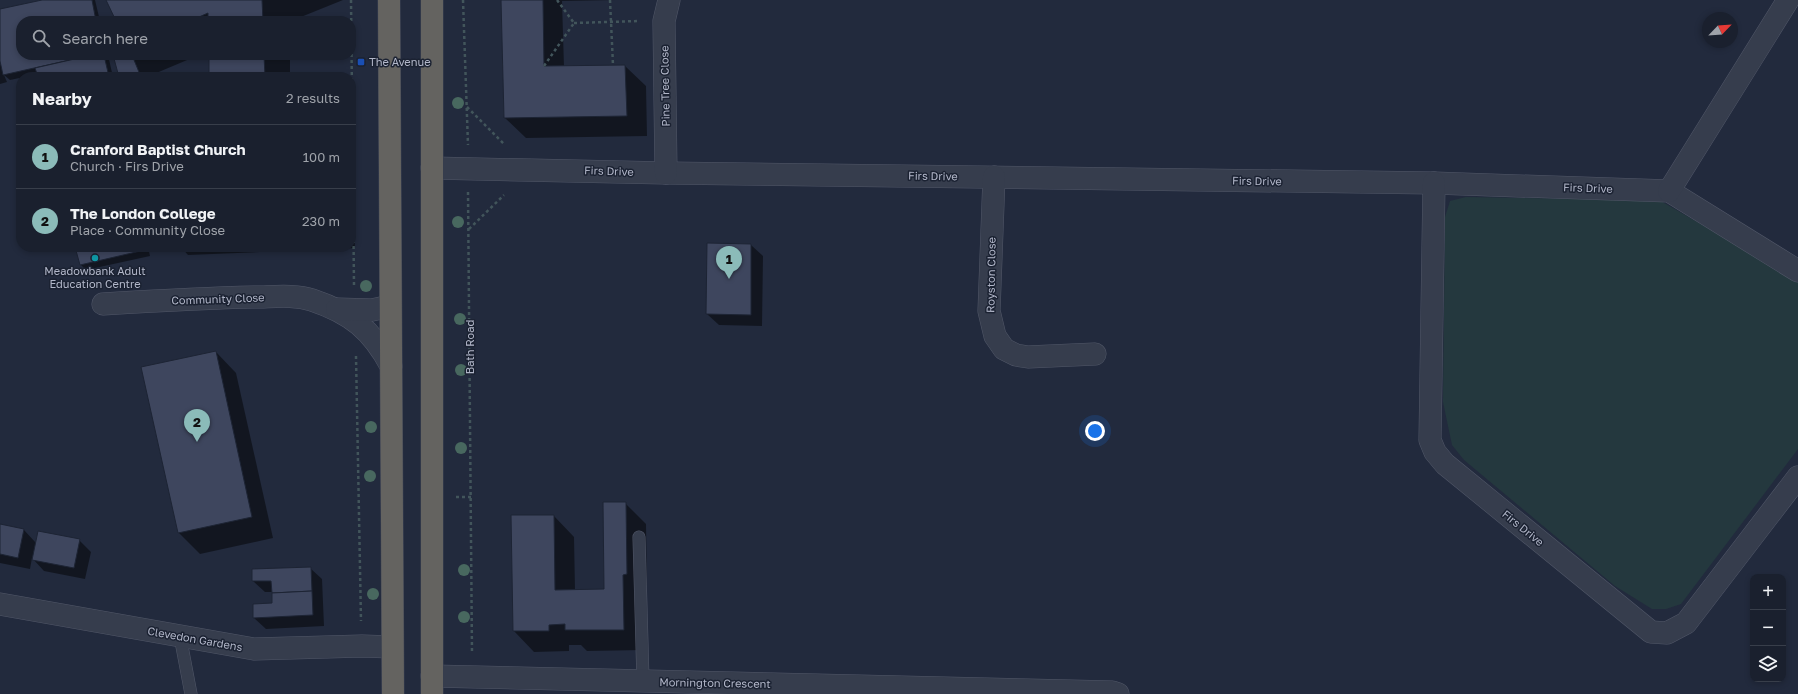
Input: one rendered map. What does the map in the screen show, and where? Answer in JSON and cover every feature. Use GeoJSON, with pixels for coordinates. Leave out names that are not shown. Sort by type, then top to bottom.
{"type":"FeatureCollection","features":[{"type":"Feature","properties":{"kind":"highway"},"geometry":{"type":"LineString","coordinates":[[389,0],[393,694]]}},
{"type":"Feature","properties":{"kind":"highway"},"geometry":{"type":"LineString","coordinates":[[432,0],[432,685]]}},
{"type":"Feature","properties":{"kind":"street"},"geometry":{"type":"LineString","coordinates":[[1669,191],[1788,0]]}},
{"type":"Feature","properties":{"kind":"street","name":"Pine Tree Close"},"geometry":{"type":"LineString","coordinates":[[666,173],[667,10]]}},
{"type":"Feature","properties":{"kind":"street","name":"Firs Drive"},"geometry":{"type":"LineString","coordinates":[[432,168],[468,167],[666,173],[1434,183],[1669,191],[1798,271]]}},
{"type":"Feature","properties":{"kind":"street","name":"Royston Close"},"geometry":{"type":"LineString","coordinates":[[994,177],[989,311],[995,336],[1004,349],[1016,355],[1028,357],[1095,354]]}},
{"type":"Feature","properties":{"kind":"street","name":"Firs Drive"},"geometry":{"type":"LineString","coordinates":[[1434,183],[1430,440],[1435,452],[1451,469],[1651,632],[1667,633],[1686,623],[1798,477]]}},
{"type":"Feature","properties":{"kind":"street","name":"Community Close"},"geometry":{"type":"LineString","coordinates":[[103,304],[205,298],[291,297],[310,299],[355,320],[369,332],[380,345],[391,366]]}},
{"type":"Feature","properties":{"kind":"street","name":"Community Close"},"geometry":{"type":"LineString","coordinates":[[332,308],[372,310],[390,306]]}},
{"type":"Feature","properties":{"kind":"street","name":"Clevedon Gardens"},"geometry":{"type":"LineString","coordinates":[[0,604],[254,649],[362,646],[392,647]]}},
{"type":"Feature","properties":{"kind":"street","name":"Mornington Crescent"},"geometry":{"type":"LineString","coordinates":[[432,685],[472,677],[618,687],[644,681],[1112,692],[1118,694]]}},
{"type":"Feature","properties":{"kind":"lane"},"geometry":{"type":"LineString","coordinates":[[639,537],[644,681]]}},
{"type":"Feature","properties":{"kind":"lane"},"geometry":{"type":"LineString","coordinates":[[180,636],[191,694]]}},
{"type":"Feature","properties":{"kind":"path","name":"Bath Road"},"geometry":{"type":"LineString","coordinates":[[464,0],[469,230],[472,677]]}},
{"type":"Feature","properties":{"kind":"path"},"geometry":{"type":"LineString","coordinates":[[557,0],[574,23]]}},
{"type":"Feature","properties":{"kind":"path"},"geometry":{"type":"LineString","coordinates":[[610,0],[613,65]]}},
{"type":"Feature","properties":{"kind":"path"},"geometry":{"type":"LineString","coordinates":[[574,23],[611,22],[667,10]]}},
{"type":"Feature","properties":{"kind":"path"},"geometry":{"type":"LineString","coordinates":[[544,66],[574,23]]}},
{"type":"Feature","properties":{"kind":"path"},"geometry":{"type":"LineString","coordinates":[[467,107],[530,169],[469,230]]}},
{"type":"Feature","properties":{"kind":"path"},"geometry":{"type":"LineString","coordinates":[[450,497],[471,497]]}},
{"type":"Feature","properties":{"kind":"shaded area"},"geometry":{"type":"Polygon","coordinates":[[[1466,197],[1659,200],[1798,280],[1798,449],[1681,604],[1666,609],[1652,609],[1615,586],[1464,460],[1452,445],[1443,402],[1445,217],[1450,201],[1466,197]]]}},
{"type":"Feature","properties":{"kind":"building"},"geometry":{"type":"Polygon","coordinates":[[[42,0],[92,0],[95,16],[16,16],[16,60],[70,60],[3,75],[0,61],[0,9],[42,0]]]}},
{"type":"Feature","properties":{"kind":"building"},"geometry":{"type":"Polygon","coordinates":[[[106,0],[262,0],[263,16],[208,16],[208,13],[201,16],[114,16],[106,0]]]}},
{"type":"Feature","properties":{"kind":"building"},"geometry":{"type":"Polygon","coordinates":[[[501,0],[543,0],[544,66],[625,65],[627,116],[504,118],[501,0]]]}},
{"type":"Feature","properties":{"kind":"building"},"geometry":{"type":"Polygon","coordinates":[[[70,60],[105,60],[108,72],[36,72],[35,68],[70,60]]]}},
{"type":"Feature","properties":{"kind":"building"},"geometry":{"type":"Polygon","coordinates":[[[114,60],[134,60],[139,72],[118,72],[114,60]]]}},
{"type":"Feature","properties":{"kind":"building"},"geometry":{"type":"Polygon","coordinates":[[[209,60],[264,60],[265,72],[209,72],[209,60]]]}},
{"type":"Feature","properties":{"kind":"building"},"geometry":{"type":"Polygon","coordinates":[[[707,243],[751,244],[751,315],[706,314],[707,243]]]}},
{"type":"Feature","properties":{"kind":"building"},"geometry":{"type":"Polygon","coordinates":[[[76,252],[136,252],[80,265],[76,252]]]}},
{"type":"Feature","properties":{"kind":"building"},"geometry":{"type":"Polygon","coordinates":[[[216,351],[252,517],[178,533],[141,367],[216,351]]]}},
{"type":"Feature","properties":{"kind":"building"},"geometry":{"type":"Polygon","coordinates":[[[603,502],[626,502],[627,574],[623,575],[624,630],[565,630],[565,624],[549,625],[549,631],[513,631],[511,515],[554,515],[555,590],[604,589],[603,502]]]}},
{"type":"Feature","properties":{"kind":"building"},"geometry":{"type":"Polygon","coordinates":[[[0,524],[24,529],[18,558],[0,554],[0,524]]]}},
{"type":"Feature","properties":{"kind":"building"},"geometry":{"type":"Polygon","coordinates":[[[38,531],[80,539],[74,568],[32,560],[38,531]]]}},
{"type":"Feature","properties":{"kind":"building"},"geometry":{"type":"Polygon","coordinates":[[[311,567],[312,591],[272,593],[271,581],[252,581],[252,569],[311,567]]]}},
{"type":"Feature","properties":{"kind":"building"},"geometry":{"type":"Polygon","coordinates":[[[312,591],[313,615],[253,618],[253,604],[272,603],[272,593],[312,591]]]}},
{"type":"Feature","properties":{"kind":"place","name":"The Avenue"},"geometry":{"type":"Point","coordinates":[361,62]}},
{"type":"Feature","properties":{"kind":"place","name":"Meadowbank Adult Education Centre"},"geometry":{"type":"Point","coordinates":[95,258]}},
{"type":"Feature","properties":{"kind":"place","name":"Cranford Baptist Church"},"geometry":{"type":"Point","coordinates":[729,279]}},
{"type":"Feature","properties":{"kind":"place","name":"The London College"},"geometry":{"type":"Point","coordinates":[197,442]}}]}
